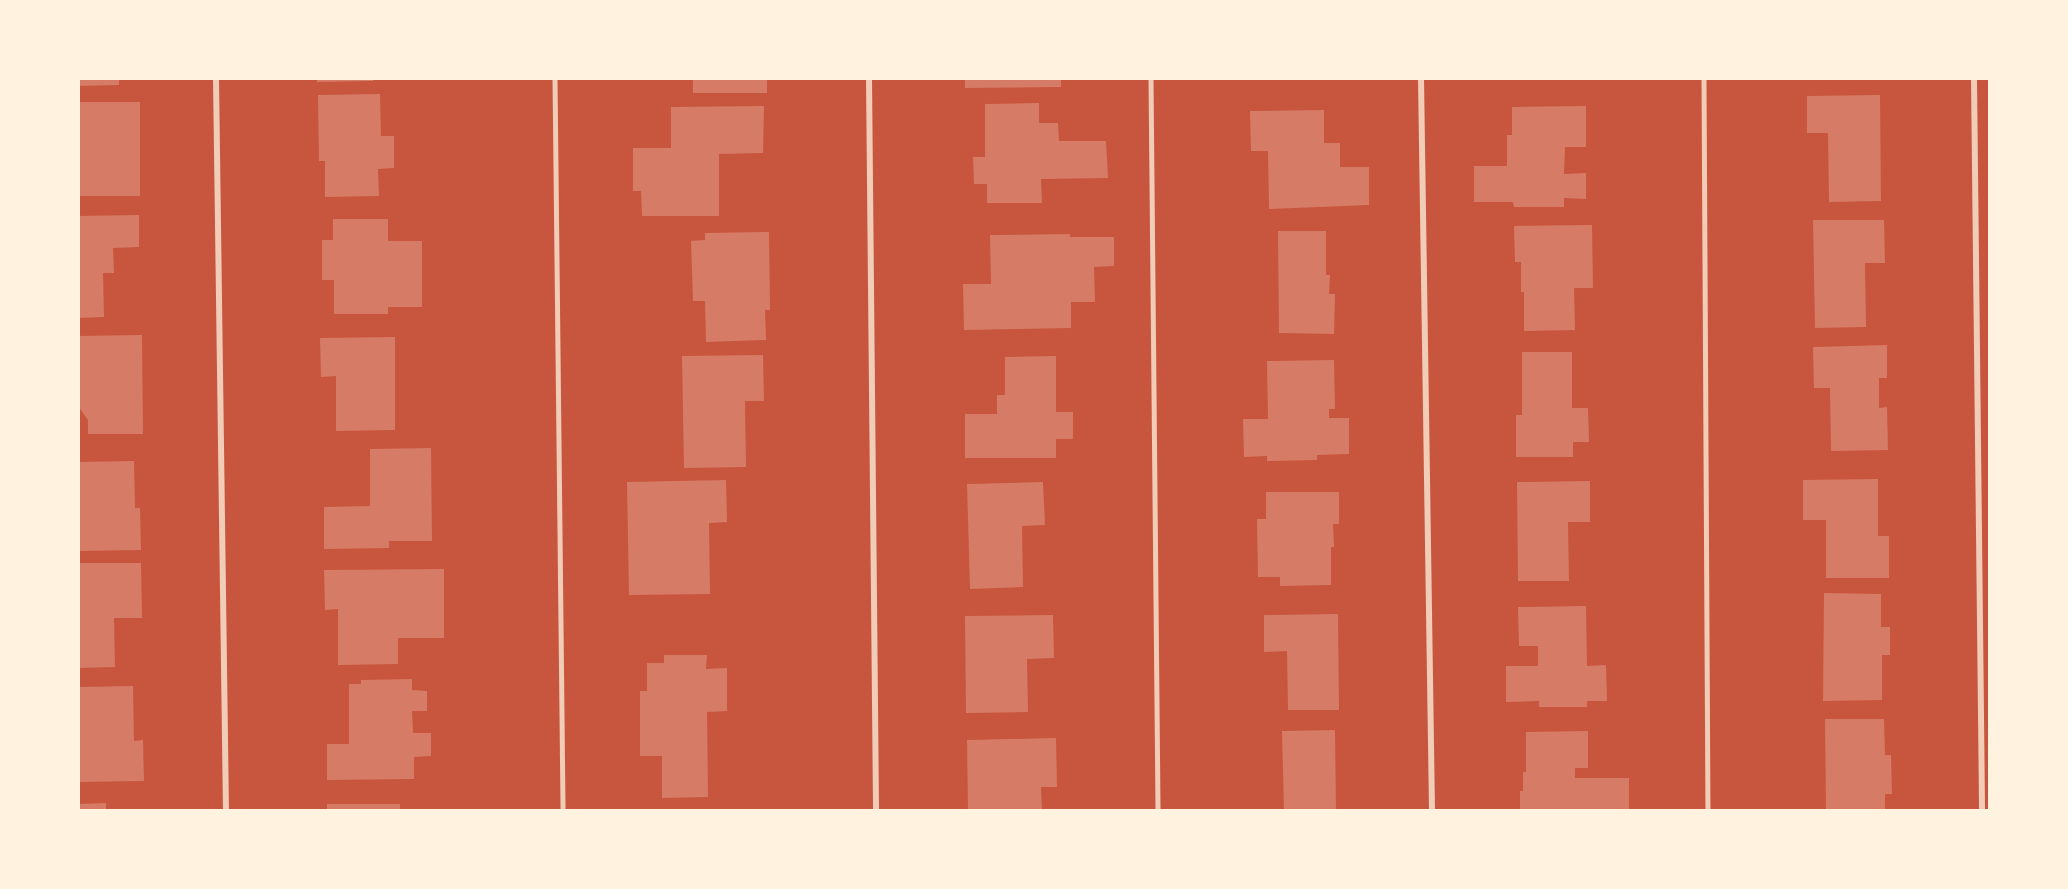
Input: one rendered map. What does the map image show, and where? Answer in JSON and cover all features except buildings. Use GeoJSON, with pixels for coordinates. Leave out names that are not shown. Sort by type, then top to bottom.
{"type":"FeatureCollection","features":[{"type":"Feature","properties":{"kind":"street"},"geometry":{"type":"LineString","coordinates":[[216,78],[226,811]]}},
{"type":"Feature","properties":{"kind":"street"},"geometry":{"type":"LineString","coordinates":[[869,78],[876,811]]}},
{"type":"Feature","properties":{"kind":"street"},"geometry":{"type":"LineString","coordinates":[[1421,78],[1432,811]]}},
{"type":"Feature","properties":{"kind":"street"},"geometry":{"type":"LineString","coordinates":[[1974,78],[1982,811]]}},
{"type":"Feature","properties":{"kind":"lane"},"geometry":{"type":"LineString","coordinates":[[555,78],[563,811]]}},
{"type":"Feature","properties":{"kind":"lane"},"geometry":{"type":"LineString","coordinates":[[1150,78],[1158,811]]}},
{"type":"Feature","properties":{"kind":"lane"},"geometry":{"type":"LineString","coordinates":[[1704,78],[1708,811]]}}]}
